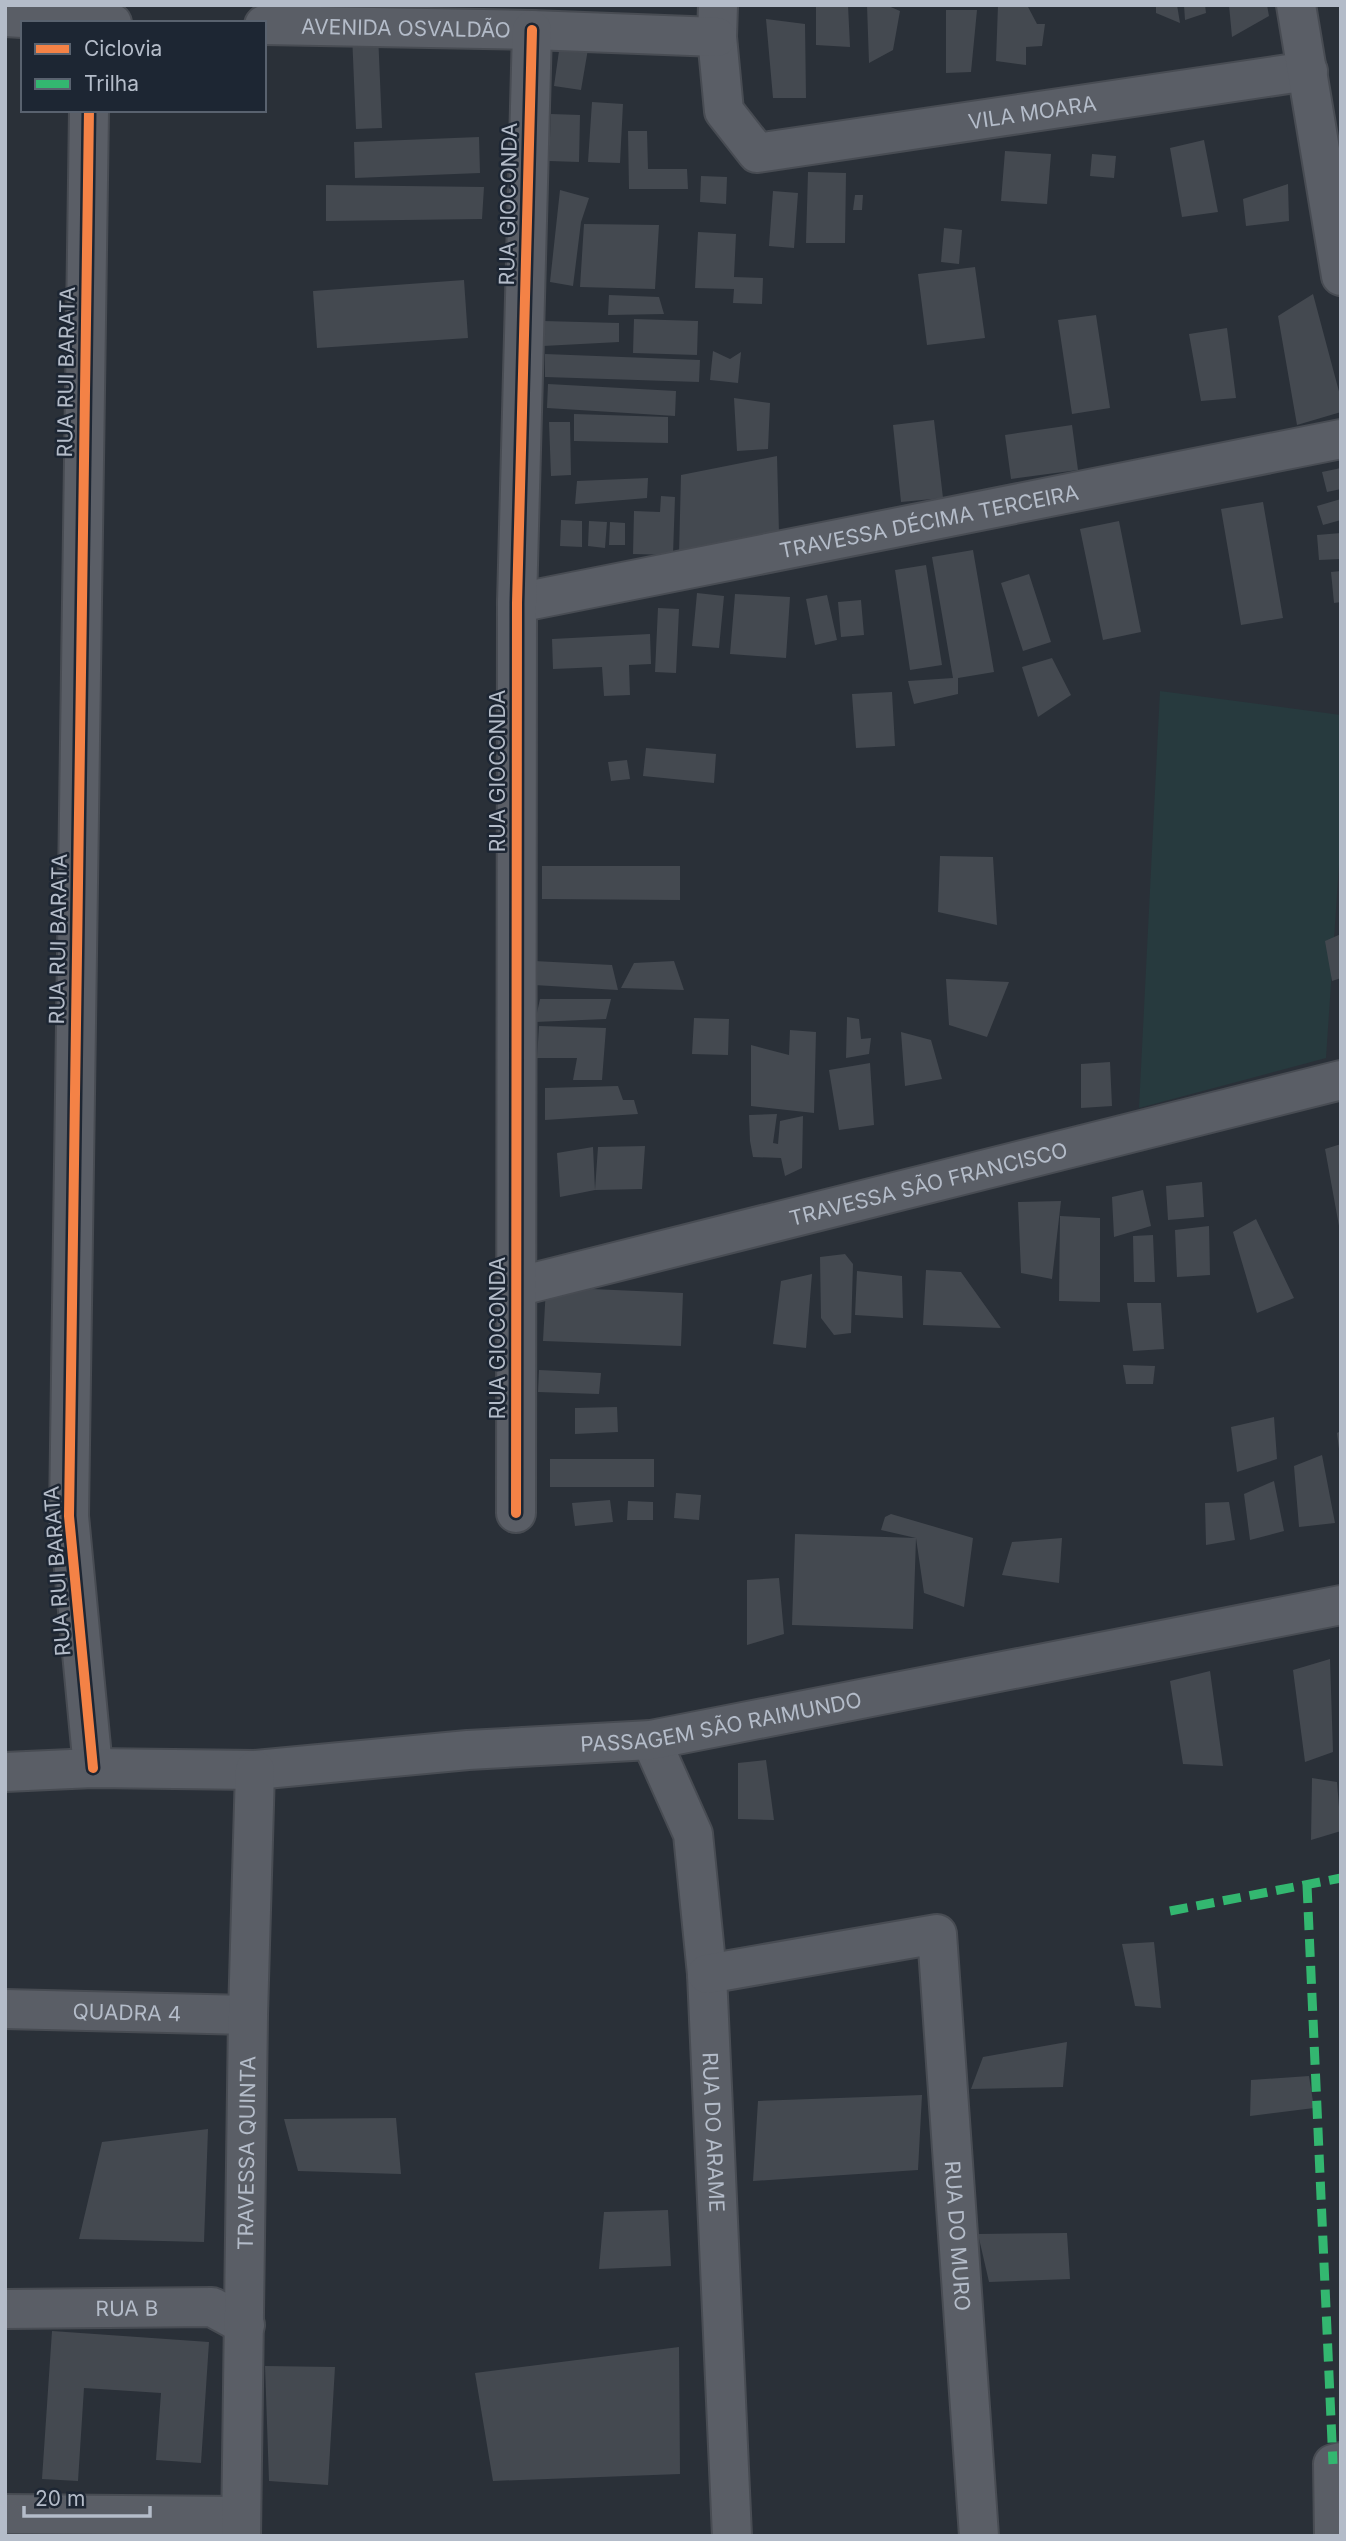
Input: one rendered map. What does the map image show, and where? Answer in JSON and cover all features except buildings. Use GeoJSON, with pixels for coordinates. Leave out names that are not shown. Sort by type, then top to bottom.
{"type":"FeatureCollection","features":[{"type":"Feature","properties":{"kind":"street"},"geometry":{"type":"LineString","coordinates":[[1296,5],[1341,276]]}},
{"type":"Feature","properties":{"kind":"street"},"geometry":{"type":"LineString","coordinates":[[5,18],[56,21]]}},
{"type":"Feature","properties":{"kind":"street","name":"VILA MOARA"},"geometry":{"type":"LineString","coordinates":[[717,21],[724,111],[757,153],[1308,71]]}},
{"type":"Feature","properties":{"kind":"street","name":"AVENIDA OSVALDÃO"},"geometry":{"type":"LineString","coordinates":[[266,25],[532,30],[717,21]]}},
{"type":"Feature","properties":{"kind":"street","name":"RUA GIOCONDA"},"geometry":{"type":"LineString","coordinates":[[516,1513],[517,603],[532,30]]}},
{"type":"Feature","properties":{"kind":"street","name":"RUA RUI BARATA"},"geometry":{"type":"LineString","coordinates":[[89,112],[69,1516],[93,1768]]}},
{"type":"Feature","properties":{"kind":"street","name":"TRAVESSA DÉCIMA TERCEIRA"},"geometry":{"type":"LineString","coordinates":[[517,603],[1341,439]]}},
{"type":"Feature","properties":{"kind":"street","name":"TRAVESSA SÃO FRANCISCO"},"geometry":{"type":"LineString","coordinates":[[516,1287],[1341,1080]]}},
{"type":"Feature","properties":{"kind":"street","name":"PASSAGEM SÃO RAIMUNDO"},"geometry":{"type":"LineString","coordinates":[[5,1772],[93,1768],[256,1770],[468,1750],[651,1740],[1341,1605]]}},
{"type":"Feature","properties":{"kind":"street","name":"RUA DO ARAME"},"geometry":{"type":"LineString","coordinates":[[651,1740],[693,1834],[707,1974],[732,2536]]}},
{"type":"Feature","properties":{"kind":"street","name":"TRAVESSA QUINTA"},"geometry":{"type":"LineString","coordinates":[[241,2526],[246,2325],[248,2015],[256,1770]]}},
{"type":"Feature","properties":{"kind":"street","name":"RUA DO MURO"},"geometry":{"type":"LineString","coordinates":[[707,1974],[937,1934],[979,2536]]}},
{"type":"Feature","properties":{"kind":"street","name":"QUADRA 4"},"geometry":{"type":"LineString","coordinates":[[5,2009],[248,2015]]}},
{"type":"Feature","properties":{"kind":"street","name":"RUA B"},"geometry":{"type":"LineString","coordinates":[[5,2309],[212,2307],[246,2325]]}},
{"type":"Feature","properties":{"kind":"street"},"geometry":{"type":"LineString","coordinates":[[1334,2536],[1333,2464],[1341,2462]]}},
{"type":"Feature","properties":{"kind":"street"},"geometry":{"type":"LineString","coordinates":[[5,2514],[241,2526]]}},
{"type":"Feature","properties":{"kind":"green space"},"geometry":{"type":"Polygon","coordinates":[[[1160,691],[1341,715],[1341,835],[1326,1058],[1139,1108],[1160,691]]]}},
{"type":"Feature","properties":{"kind":"marked path"},"geometry":{"type":"LineString","coordinates":[[1170,1911],[1341,1878]]}},
{"type":"Feature","properties":{"kind":"marked path"},"geometry":{"type":"LineString","coordinates":[[1307,1885],[1333,2464]]}},
{"type":"Feature","properties":{"kind":"cycle path"},"geometry":{"type":"LineString","coordinates":[[516,1513],[517,603],[532,30]]}},
{"type":"Feature","properties":{"kind":"cycle path"},"geometry":{"type":"LineString","coordinates":[[89,112],[69,1516],[93,1768]]}}]}
